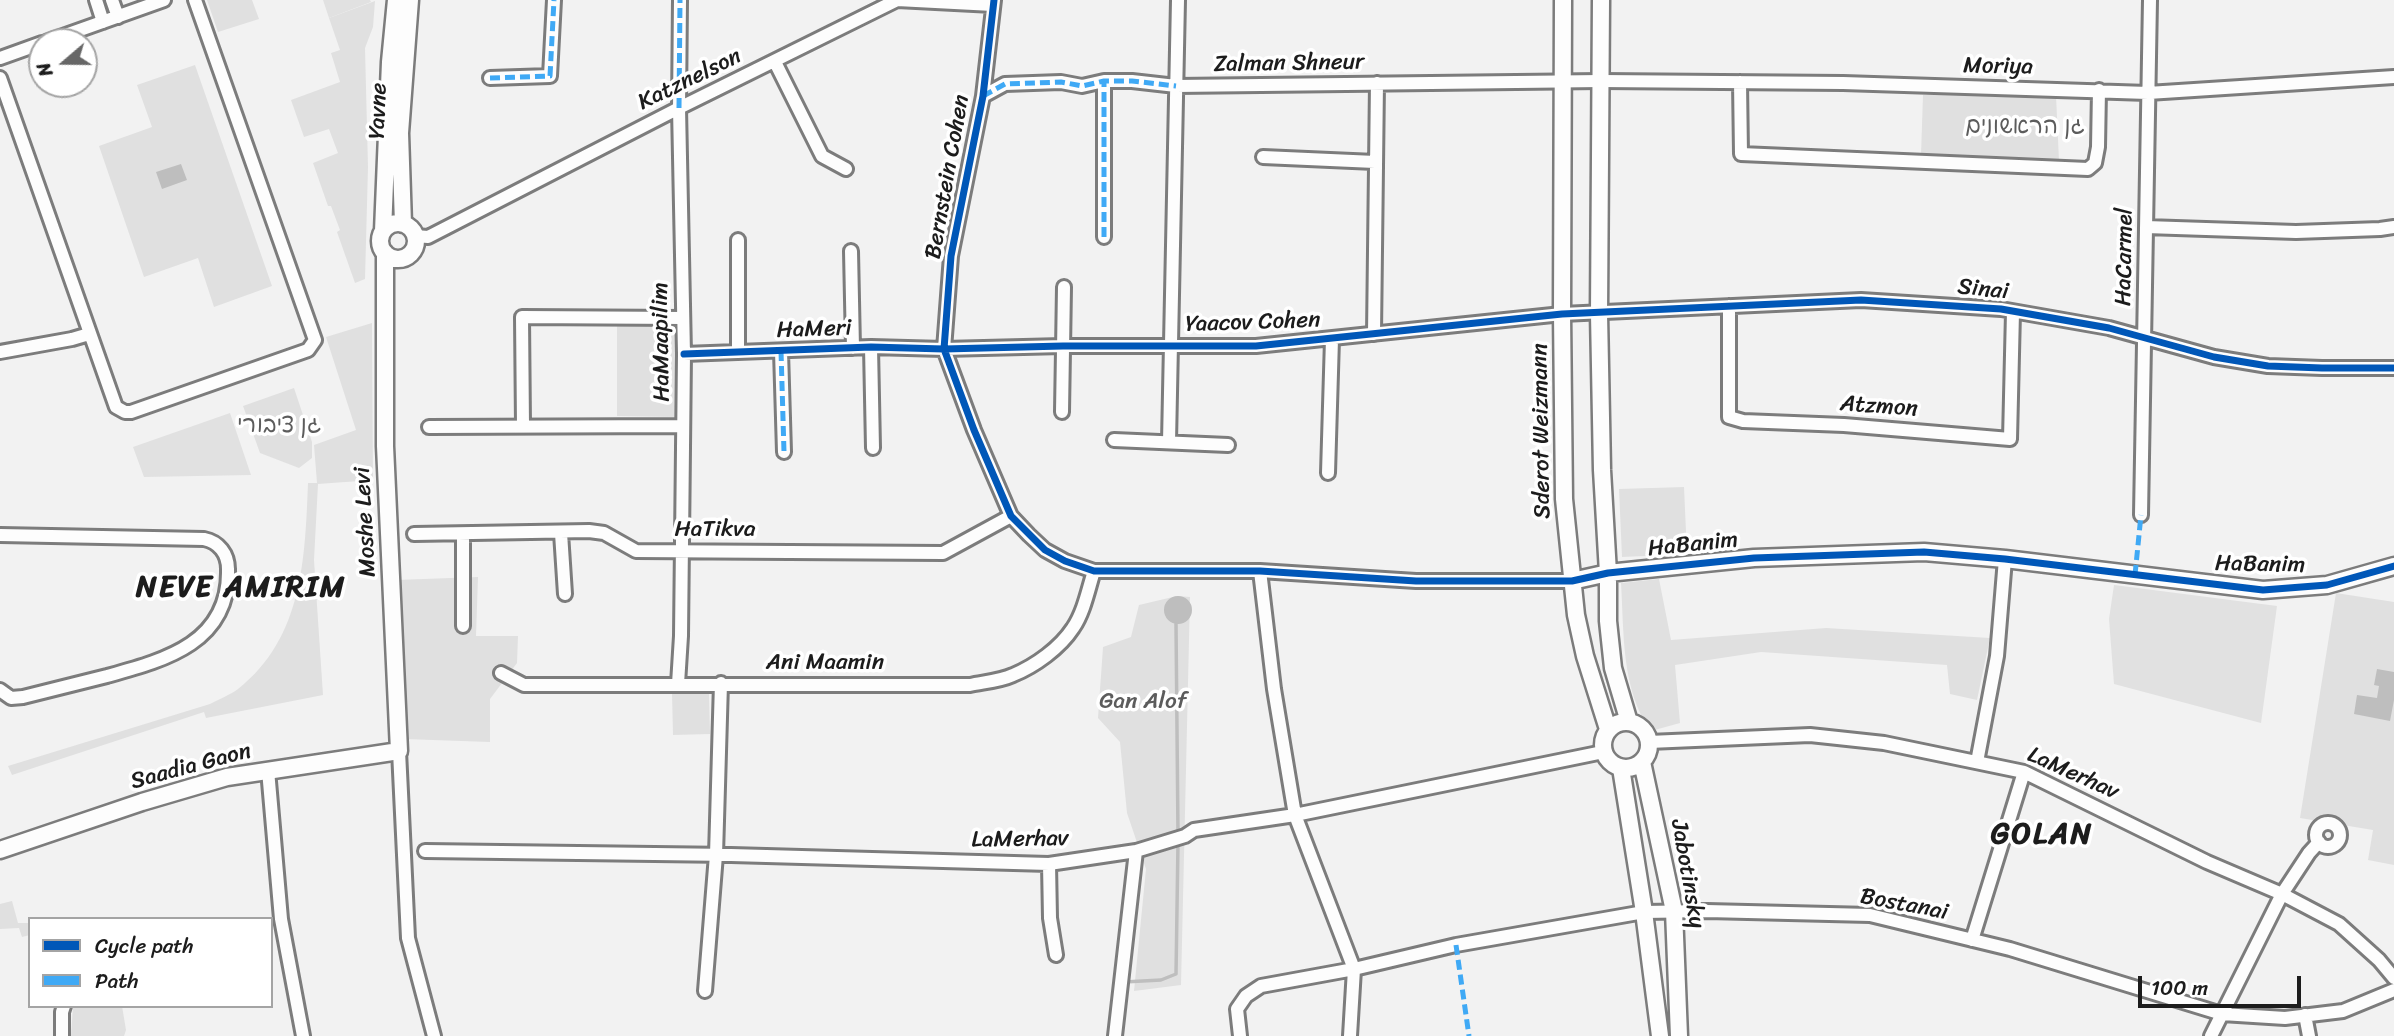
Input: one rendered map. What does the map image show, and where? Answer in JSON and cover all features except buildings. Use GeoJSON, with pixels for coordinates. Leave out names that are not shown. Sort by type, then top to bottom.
{"type":"FeatureCollection","features":[{"type":"Feature","properties":{"kind":"street"},"geometry":{"type":"LineString","coordinates":[[96,0],[103,22]]}},
{"type":"Feature","properties":{"kind":"street"},"geometry":{"type":"LineString","coordinates":[[112,0],[118,17]]}},
{"type":"Feature","properties":{"kind":"street"},"geometry":{"type":"LineString","coordinates":[[86,28],[164,0]]}},
{"type":"Feature","properties":{"kind":"street"},"geometry":{"type":"LineString","coordinates":[[0,78],[116,407],[131,412],[308,349],[315,340],[195,0]]}},
{"type":"Feature","properties":{"kind":"street"},"geometry":{"type":"LineString","coordinates":[[396,0],[390,62],[383,231],[380,242],[385,253],[395,258],[406,257]]}},
{"type":"Feature","properties":{"kind":"street","name":"Yavne"},"geometry":{"type":"LineString","coordinates":[[403,224],[400,133],[410,0]]}},
{"type":"Feature","properties":{"kind":"street"},"geometry":{"type":"LineString","coordinates":[[490,78],[550,76],[554,0]]}},
{"type":"Feature","properties":{"kind":"street","name":"HaMaapilim"},"geometry":{"type":"LineString","coordinates":[[678,684],[684,354],[678,108],[680,0]]}},
{"type":"Feature","properties":{"kind":"street","name":"Katznelson"},"geometry":{"type":"LineString","coordinates":[[415,236],[428,237],[678,108],[897,0],[993,2]]}},
{"type":"Feature","properties":{"kind":"street"},"geometry":{"type":"LineString","coordinates":[[1169,442],[1178,0]]}},
{"type":"Feature","properties":{"kind":"street","name":"Sderot Weizmann"},"geometry":{"type":"LineString","coordinates":[[1563,0],[1564,499],[1572,581],[1585,656],[1608,729]]}},
{"type":"Feature","properties":{"kind":"street"},"geometry":{"type":"LineString","coordinates":[[1601,0],[1599,314],[1602,470],[1608,621],[1614,668],[1629,722]]}},
{"type":"Feature","properties":{"kind":"street","name":"HaCarmel"},"geometry":{"type":"LineString","coordinates":[[2141,515],[2150,0]]}},
{"type":"Feature","properties":{"kind":"street","name":"Bernstein Cohen"},"geometry":{"type":"LineString","coordinates":[[993,2],[983,96],[951,256],[944,349],[974,430],[1011,516]]}},
{"type":"Feature","properties":{"kind":"street"},"geometry":{"type":"LineString","coordinates":[[0,58],[28,48]]}},
{"type":"Feature","properties":{"kind":"street"},"geometry":{"type":"LineString","coordinates":[[775,62],[822,156],[846,169]]}},
{"type":"Feature","properties":{"kind":"street","name":"Moriya"},"geometry":{"type":"LineString","coordinates":[[1601,80],[1843,83],[2148,93],[2394,77]]}},
{"type":"Feature","properties":{"kind":"street","name":"Zalman Shneur"},"geometry":{"type":"LineString","coordinates":[[983,96],[1006,84],[1061,82],[1082,86],[1104,81],[1132,81],[1176,86],[1601,80]]}},
{"type":"Feature","properties":{"kind":"street"},"geometry":{"type":"LineString","coordinates":[[1104,81],[1104,237]]}},
{"type":"Feature","properties":{"kind":"street"},"geometry":{"type":"LineString","coordinates":[[1740,82],[1741,154],[2088,169],[2095,163],[2098,147],[2099,90]]}},
{"type":"Feature","properties":{"kind":"street"},"geometry":{"type":"LineString","coordinates":[[1374,334],[1377,83]]}},
{"type":"Feature","properties":{"kind":"street"},"geometry":{"type":"LineString","coordinates":[[1263,157],[1375,162]]}},
{"type":"Feature","properties":{"kind":"street"},"geometry":{"type":"LineString","coordinates":[[383,231],[392,224],[403,224],[415,236],[414,248],[384,291]]}},
{"type":"Feature","properties":{"kind":"street"},"geometry":{"type":"LineString","coordinates":[[2147,227],[2296,232],[2394,227]]}},
{"type":"Feature","properties":{"kind":"street"},"geometry":{"type":"LineString","coordinates":[[738,240],[738,352]]}},
{"type":"Feature","properties":{"kind":"street"},"geometry":{"type":"LineString","coordinates":[[851,251],[853,348]]}},
{"type":"Feature","properties":{"kind":"street","name":"Moshe Levi"},"geometry":{"type":"LineString","coordinates":[[385,253],[385,446],[399,751]]}},
{"type":"Feature","properties":{"kind":"street"},"geometry":{"type":"LineString","coordinates":[[1062,412],[1064,286]]}},
{"type":"Feature","properties":{"kind":"street","name":"Sinai"},"geometry":{"type":"LineString","coordinates":[[1562,314],[1861,300],[2001,309],[2109,328],[2214,357],[2268,366],[2394,368]]}},
{"type":"Feature","properties":{"kind":"street","name":"Atzmon"},"geometry":{"type":"LineString","coordinates":[[1728,306],[1729,417],[1743,421],[1844,425],[2010,439],[2013,312]]}},
{"type":"Feature","properties":{"kind":"street","name":"Yaacov Cohen"},"geometry":{"type":"LineString","coordinates":[[944,349],[1256,346],[1562,314]]}},
{"type":"Feature","properties":{"kind":"street"},"geometry":{"type":"LineString","coordinates":[[523,426],[522,317],[683,318]]}},
{"type":"Feature","properties":{"kind":"street"},"geometry":{"type":"LineString","coordinates":[[0,352],[89,334]]}},
{"type":"Feature","properties":{"kind":"street"},"geometry":{"type":"LineString","coordinates":[[1328,473],[1332,339]]}},
{"type":"Feature","properties":{"kind":"street"},"geometry":{"type":"LineString","coordinates":[[871,347],[873,449]]}},
{"type":"Feature","properties":{"kind":"street","name":"HaMeri"},"geometry":{"type":"LineString","coordinates":[[684,354],[871,347],[944,349]]}},
{"type":"Feature","properties":{"kind":"street"},"geometry":{"type":"LineString","coordinates":[[781,351],[784,452]]}},
{"type":"Feature","properties":{"kind":"street"},"geometry":{"type":"LineString","coordinates":[[429,426],[683,426]]}},
{"type":"Feature","properties":{"kind":"street"},"geometry":{"type":"LineString","coordinates":[[1114,440],[1228,445]]}},
{"type":"Feature","properties":{"kind":"street","name":"HaBanim"},"geometry":{"type":"LineString","coordinates":[[1011,516],[1045,550],[1065,561],[1094,571],[1260,571],[1416,581],[1572,581],[1608,573],[1754,558],[1924,552],[2263,590],[2326,585],[2394,566]]}},
{"type":"Feature","properties":{"kind":"street","name":"HaTikva"},"geometry":{"type":"LineString","coordinates":[[414,534],[589,531],[604,533],[636,551],[943,553],[1011,516]]}},
{"type":"Feature","properties":{"kind":"street"},"geometry":{"type":"LineString","coordinates":[[561,533],[565,594]]}},
{"type":"Feature","properties":{"kind":"street"},"geometry":{"type":"LineString","coordinates":[[463,534],[463,626]]}},
{"type":"Feature","properties":{"kind":"street"},"geometry":{"type":"LineString","coordinates":[[0,535],[204,539],[211,540],[224,552],[228,566],[224,601],[212,625],[180,652],[153,664],[23,697],[11,698],[0,690]]}},
{"type":"Feature","properties":{"kind":"street"},"geometry":{"type":"LineString","coordinates":[[1977,762],[1997,656],[2005,559]]}},
{"type":"Feature","properties":{"kind":"street","name":"Ani Maamin"},"geometry":{"type":"LineString","coordinates":[[501,673],[524,685],[970,685],[1012,676],[1037,663],[1072,630],[1094,571]]}},
{"type":"Feature","properties":{"kind":"street"},"geometry":{"type":"LineString","coordinates":[[1260,571],[1274,689],[1294,816],[1354,969],[1350,1036]]}},
{"type":"Feature","properties":{"kind":"street"},"geometry":{"type":"LineString","coordinates":[[705,991],[716,855],[721,683]]}},
{"type":"Feature","properties":{"kind":"street"},"geometry":{"type":"LineString","coordinates":[[1622,722],[1629,722],[1642,729],[1649,742],[1649,750],[1642,762],[1628,769],[1613,765],[1603,752],[1604,736],[1608,729],[1622,722]]}},
{"type":"Feature","properties":{"kind":"street","name":"LaMerhav"},"geometry":{"type":"LineString","coordinates":[[1649,742],[1810,735],[1884,743],[2024,772],[2207,862],[2282,894],[2339,924],[2379,960],[2394,978]]}},
{"type":"Feature","properties":{"kind":"street"},"geometry":{"type":"LineString","coordinates":[[399,751],[408,938],[434,1036]]}},
{"type":"Feature","properties":{"kind":"street","name":"Saadia Gaon"},"geometry":{"type":"LineString","coordinates":[[0,850],[194,785],[268,770],[399,751]]}},
{"type":"Feature","properties":{"kind":"street","name":"LaMerhav"},"geometry":{"type":"LineString","coordinates":[[425,851],[1049,864],[1136,851],[1185,836],[1194,830],[1294,816],[1603,752]]}},
{"type":"Feature","properties":{"kind":"street","name":"Jabotinsky"},"geometry":{"type":"LineString","coordinates":[[1642,762],[1674,911],[1679,1036]]}},
{"type":"Feature","properties":{"kind":"street","name":"Jabotinsky"},"geometry":{"type":"LineString","coordinates":[[1621,768],[1660,1036]]}},
{"type":"Feature","properties":{"kind":"street"},"geometry":{"type":"LineString","coordinates":[[268,770],[276,920],[303,1036]]}},
{"type":"Feature","properties":{"kind":"street"},"geometry":{"type":"LineString","coordinates":[[1972,940],[2024,772]]}},
{"type":"Feature","properties":{"kind":"street"},"geometry":{"type":"LineString","coordinates":[[2211,1036],[2282,894],[2319,842]]}},
{"type":"Feature","properties":{"kind":"street"},"geometry":{"type":"LineString","coordinates":[[1115,1036],[1136,851]]}},
{"type":"Feature","properties":{"kind":"street"},"geometry":{"type":"LineString","coordinates":[[1049,864],[1050,918],[1056,955]]}},
{"type":"Feature","properties":{"kind":"street","name":"Bostanai"},"geometry":{"type":"LineString","coordinates":[[1240,1036],[1237,1009],[1246,996],[1261,986],[1354,969],[1456,945],[1644,912],[1870,915],[2010,949],[2222,1014],[2285,1018],[2343,1011],[2394,990]]}},
{"type":"Feature","properties":{"kind":"street"},"geometry":{"type":"LineString","coordinates":[[62,1036],[63,1008]]}},
{"type":"Feature","properties":{"kind":"street"},"geometry":{"type":"LineString","coordinates":[[2305,1015],[2309,1036]]}},
{"type":"Feature","properties":{"kind":"shaded area"},"geometry":{"type":"Polygon","coordinates":[[[323,0],[370,0],[371,2],[329,18],[323,0]]]}},
{"type":"Feature","properties":{"kind":"shaded area"},"geometry":{"type":"Polygon","coordinates":[[[181,164],[187,180],[162,189],[156,172],[181,164]]]}},
{"type":"Feature","properties":{"kind":"shaded area"},"geometry":{"type":"Polygon","coordinates":[[[230,413],[251,475],[144,477],[133,447],[230,413]]]}},
{"type":"Feature","properties":{"kind":"shaded area"},"geometry":{"type":"Polygon","coordinates":[[[2114,585],[2277,606],[2261,723],[2114,684],[2109,619],[2114,585]]]}},
{"type":"Feature","properties":{"kind":"shaded area"},"geometry":{"type":"Polygon","coordinates":[[[1178,596],[1188,600],[1192,610],[1188,620],[1178,624],[1168,620],[1164,610],[1168,600],[1178,596]]]}},
{"type":"Feature","properties":{"kind":"shaded area"},"geometry":{"type":"Polygon","coordinates":[[[2377,669],[2394,672],[2394,700],[2390,721],[2354,714],[2357,695],[2377,698],[2379,686],[2374,685],[2377,669]]]}},
{"type":"Feature","properties":{"kind":"green space"},"geometry":{"type":"Polygon","coordinates":[[[207,0],[252,0],[259,19],[218,32],[207,0]]]}},
{"type":"Feature","properties":{"kind":"green space"},"geometry":{"type":"Polygon","coordinates":[[[375,1],[373,27],[365,48],[368,167],[365,279],[355,283],[337,232],[340,230],[331,206],[328,206],[313,163],[338,153],[329,129],[304,137],[291,100],[340,82],[331,53],[340,50],[329,18],[375,1]]]}},
{"type":"Feature","properties":{"kind":"green space"},"geometry":{"type":"Polygon","coordinates":[[[195,65],[272,286],[214,307],[198,258],[144,277],[99,146],[152,127],[137,85],[195,65]]]}},
{"type":"Feature","properties":{"kind":"green space","name":"גן הראשונים"},"geometry":{"type":"Polygon","coordinates":[[[1923,95],[2056,95],[2059,161],[1921,155],[1923,95]]]}},
{"type":"Feature","properties":{"kind":"green space"},"geometry":{"type":"Polygon","coordinates":[[[372,323],[373,480],[318,484],[314,560],[323,695],[206,718],[204,712],[12,775],[8,766],[210,704],[238,689],[260,669],[276,646],[296,595],[305,540],[308,483],[317,483],[314,445],[356,430],[326,337],[372,323]]]}},
{"type":"Feature","properties":{"kind":"green space"},"geometry":{"type":"Polygon","coordinates":[[[617,324],[677,325],[676,417],[617,416],[617,324]]]}},
{"type":"Feature","properties":{"kind":"green space","name":"גן ציבורי"},"geometry":{"type":"Polygon","coordinates":[[[294,388],[312,442],[312,458],[299,468],[260,453],[243,406],[294,388]]]}},
{"type":"Feature","properties":{"kind":"green space"},"geometry":{"type":"Polygon","coordinates":[[[1684,487],[1687,554],[1622,557],[1619,489],[1684,487]]]}},
{"type":"Feature","properties":{"kind":"green space"},"geometry":{"type":"Polygon","coordinates":[[[478,577],[476,636],[518,636],[517,663],[490,699],[490,742],[404,739],[396,580],[478,577]]]}},
{"type":"Feature","properties":{"kind":"green space"},"geometry":{"type":"Polygon","coordinates":[[[1659,579],[1671,640],[1826,628],[1990,638],[1977,700],[1950,694],[1947,665],[1761,652],[1675,665],[1680,723],[1651,731],[1641,715],[1629,679],[1621,583],[1659,579]]]}},
{"type":"Feature","properties":{"kind":"green space"},"geometry":{"type":"Polygon","coordinates":[[[2336,593],[2394,602],[2394,865],[2368,860],[2373,830],[2300,818],[2336,593]]]}},
{"type":"Feature","properties":{"kind":"green space","name":"Gan Alof"},"geometry":{"type":"Polygon","coordinates":[[[1177,596],[1190,597],[1181,985],[1134,991],[1146,869],[1127,813],[1120,742],[1098,718],[1103,647],[1131,637],[1139,605],[1177,596]]]}},
{"type":"Feature","properties":{"kind":"green space"},"geometry":{"type":"Polygon","coordinates":[[[672,693],[709,693],[710,734],[673,735],[672,693]]]}},
{"type":"Feature","properties":{"kind":"green space"},"geometry":{"type":"Polygon","coordinates":[[[12,901],[18,923],[28,923],[28,936],[22,937],[19,928],[0,929],[0,904],[12,901]]]}},
{"type":"Feature","properties":{"kind":"green space"},"geometry":{"type":"Polygon","coordinates":[[[73,1008],[122,1008],[126,1030],[124,1036],[71,1036],[73,1008]]]}},
{"type":"Feature","properties":{"kind":"waterway"},"geometry":{"type":"LineString","coordinates":[[1176,624],[1178,835]]}},
{"type":"Feature","properties":{"kind":"waterway"},"geometry":{"type":"LineString","coordinates":[[1124,982],[1161,980],[1176,974],[1178,843]]}},
{"type":"Feature","properties":{"kind":"marked path"},"geometry":{"type":"LineString","coordinates":[[490,78],[550,76],[554,0]]}},
{"type":"Feature","properties":{"kind":"marked path"},"geometry":{"type":"LineString","coordinates":[[679,108],[680,0]]}},
{"type":"Feature","properties":{"kind":"marked path"},"geometry":{"type":"LineString","coordinates":[[983,96],[1005,84],[1061,82],[1082,86],[1104,81],[1132,81],[1176,86]]}},
{"type":"Feature","properties":{"kind":"marked path"},"geometry":{"type":"LineString","coordinates":[[1104,81],[1104,237]]}},
{"type":"Feature","properties":{"kind":"marked path"},"geometry":{"type":"LineString","coordinates":[[781,351],[784,452]]}},
{"type":"Feature","properties":{"kind":"marked path"},"geometry":{"type":"LineString","coordinates":[[2135,575],[2141,515]]}},
{"type":"Feature","properties":{"kind":"marked path"},"geometry":{"type":"LineString","coordinates":[[1456,945],[1469,1036]]}},
{"type":"Feature","properties":{"kind":"cycle path"},"geometry":{"type":"LineString","coordinates":[[994,0],[983,96],[951,256],[944,349],[974,430],[1011,516],[1045,550],[1065,561],[1094,571],[1260,571],[1416,581],[1572,581],[1608,573],[1754,558],[1924,552],[2263,590],[2327,585],[2394,566]]}},
{"type":"Feature","properties":{"kind":"cycle path"},"geometry":{"type":"LineString","coordinates":[[684,354],[871,347],[944,349],[1256,346],[1562,314],[1861,300],[2001,309],[2109,328],[2214,357],[2268,366],[2394,368]]}},
{"type":"Feature","properties":{"kind":"district","name":"NEVE AMIRIM"},"geometry":{"type":"Point","coordinates":[241,588]}},
{"type":"Feature","properties":{"kind":"district","name":"GOLAN"},"geometry":{"type":"Point","coordinates":[2042,835]}}]}
